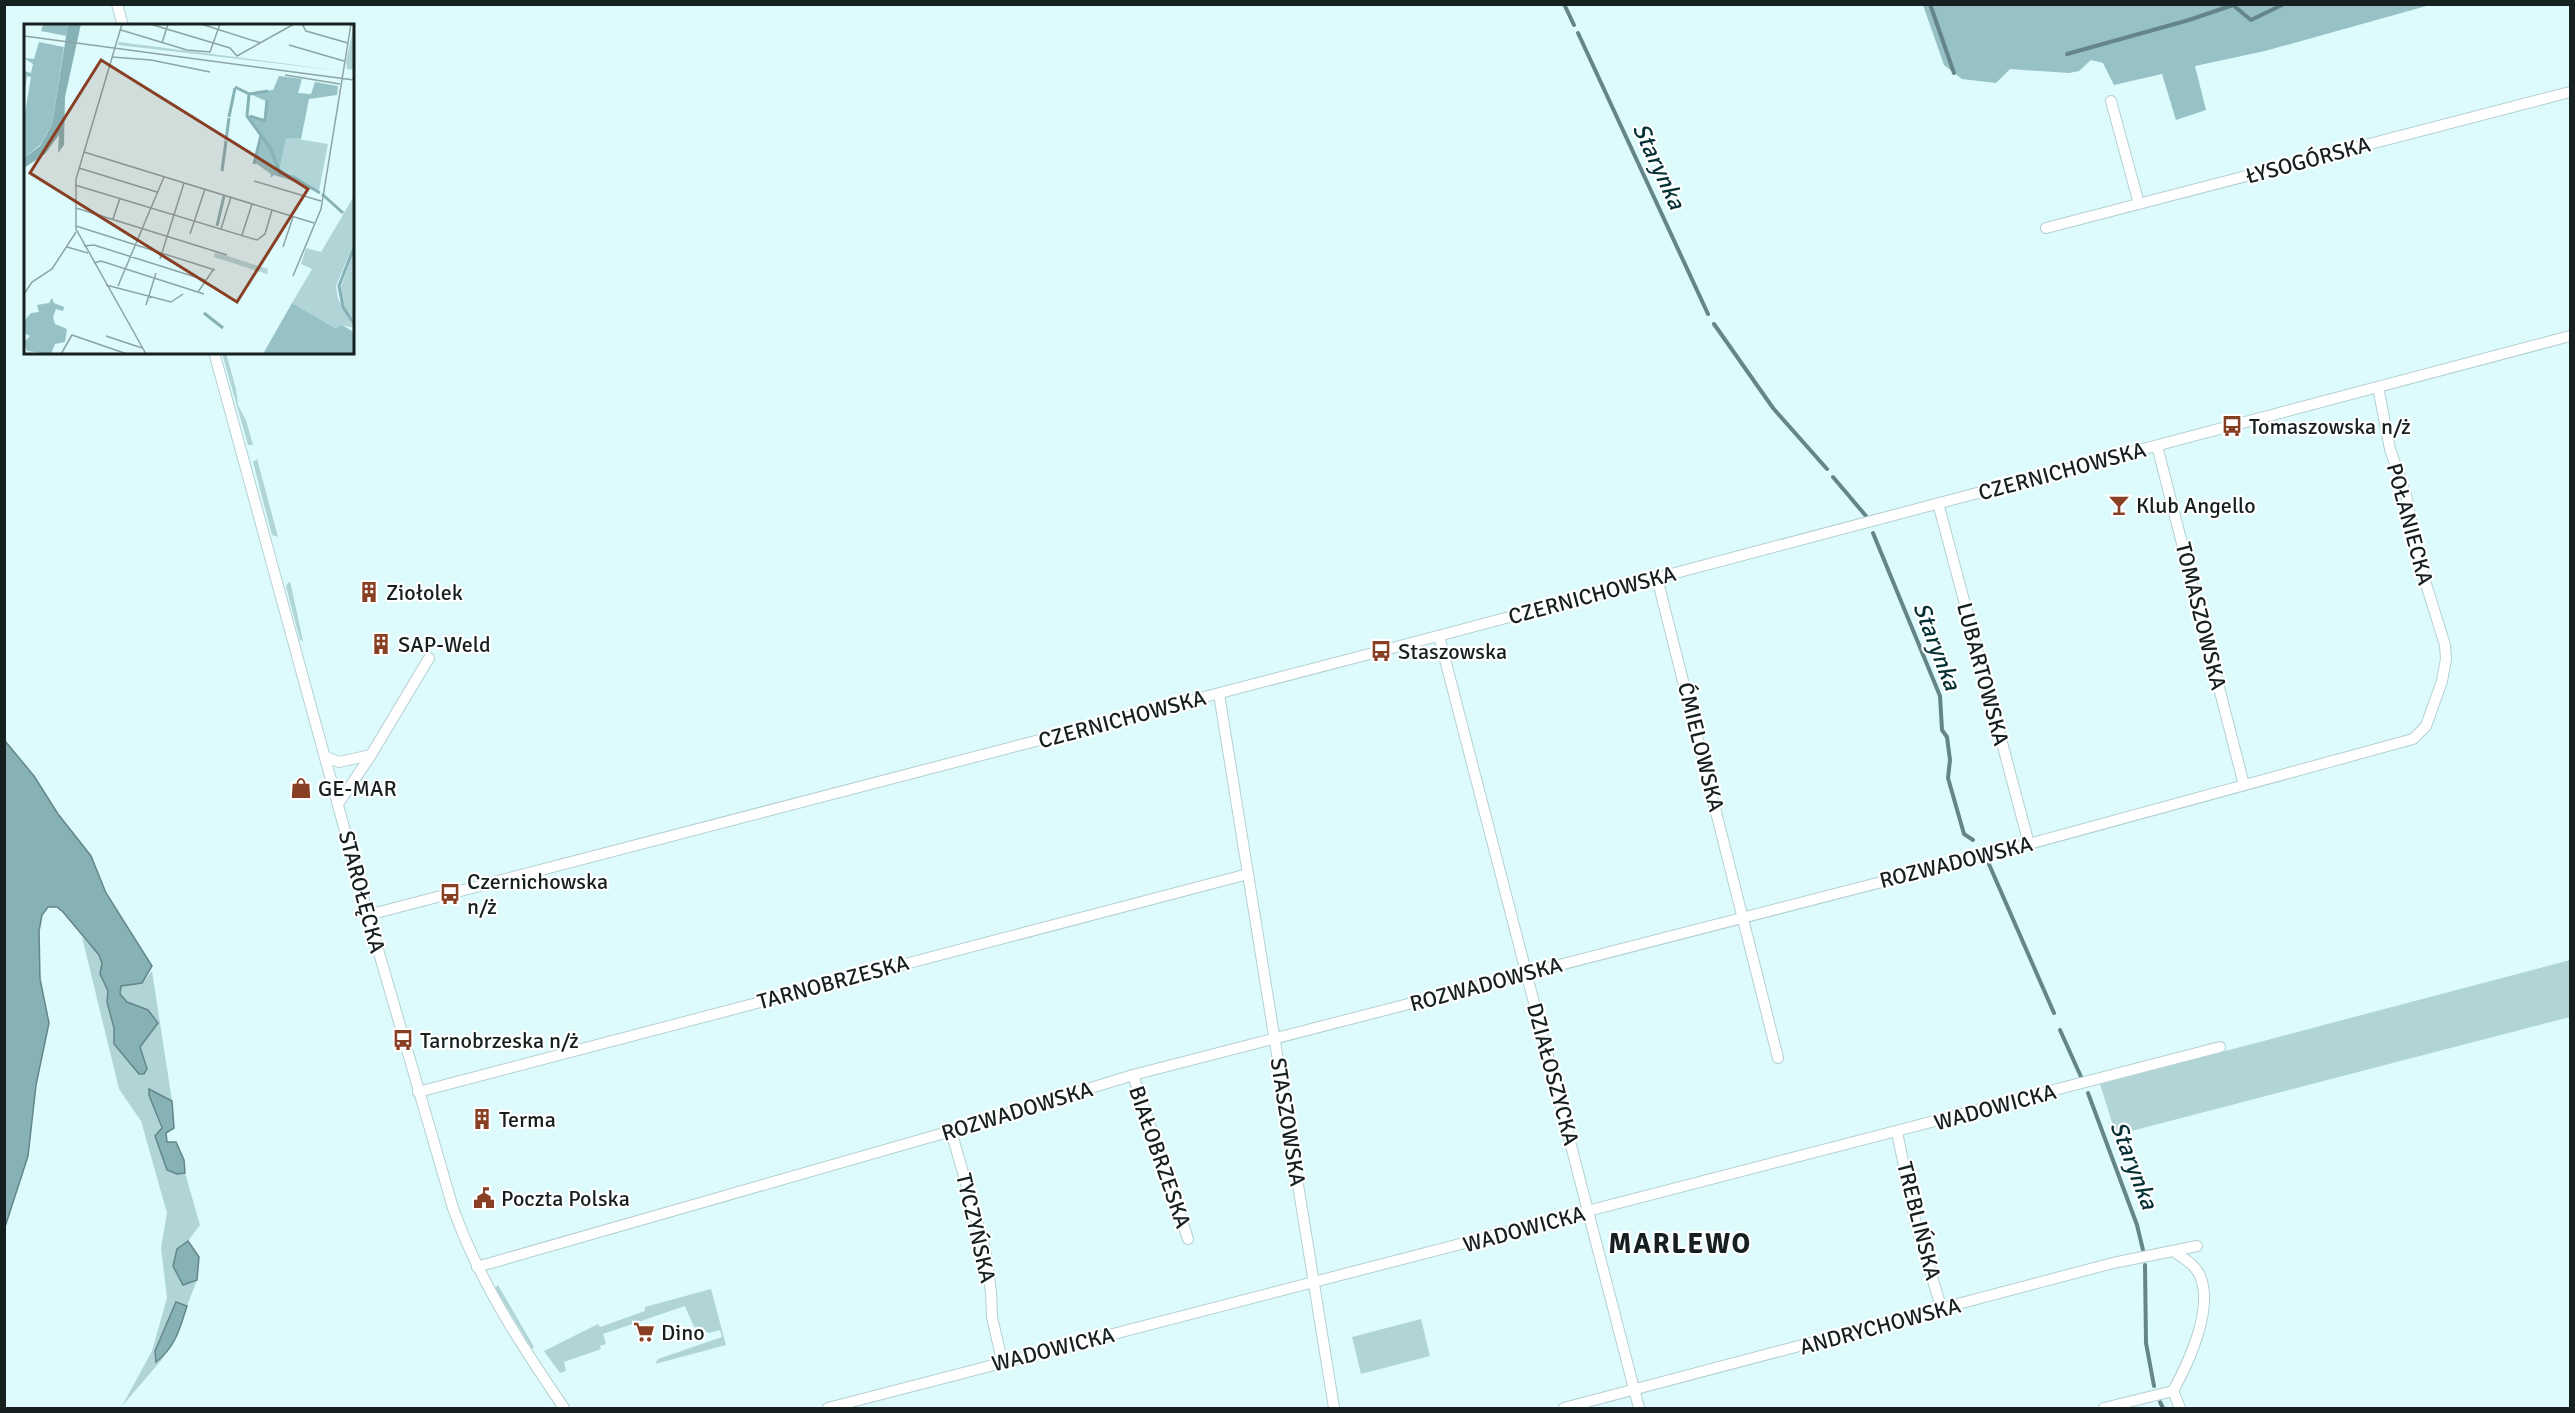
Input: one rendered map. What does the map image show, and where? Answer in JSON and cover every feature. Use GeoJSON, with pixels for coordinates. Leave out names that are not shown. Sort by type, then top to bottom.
{"type":"FeatureCollection","features":[{"type":"Feature","properties":{"kind":"street"},"geometry":{"type":"LineString","coordinates":[[117,4],[122,24]]}},
{"type":"Feature","properties":{"kind":"street","name":"ŁYSOGÓRSKA"},"geometry":{"type":"LineString","coordinates":[[2046,228],[2571,92]]}},
{"type":"Feature","properties":{"kind":"street"},"geometry":{"type":"LineString","coordinates":[[2111,101],[2139,204]]}},
{"type":"Feature","properties":{"kind":"street","name":"CZERNICHOWSKA"},"geometry":{"type":"LineString","coordinates":[[368,915],[1219,694],[2571,336]]}},
{"type":"Feature","properties":{"kind":"street","name":"STAROŁĘCKA"},"geometry":{"type":"LineString","coordinates":[[215,354],[368,915],[453,1208],[477,1267],[512,1330],[564,1408]]}},
{"type":"Feature","properties":{"kind":"street","name":"POŁANIECKA"},"geometry":{"type":"LineString","coordinates":[[2378,387],[2390,449],[2406,495],[2428,594],[2442,630],[2446,659]]}},
{"type":"Feature","properties":{"kind":"street","name":"TOMASZOWSKA"},"geometry":{"type":"LineString","coordinates":[[2157,446],[2244,785]]}},
{"type":"Feature","properties":{"kind":"street","name":"LUBARTOWSKA"},"geometry":{"type":"LineString","coordinates":[[1938,503],[2029,844]]}},
{"type":"Feature","properties":{"kind":"street","name":"ĆMIELOWSKA"},"geometry":{"type":"LineString","coordinates":[[1658,578],[1778,1058]]}},
{"type":"Feature","properties":{"kind":"street","name":"DZIAŁOSZYCKA"},"geometry":{"type":"LineString","coordinates":[[1439,636],[1639,1408]]}},
{"type":"Feature","properties":{"kind":"street"},"geometry":{"type":"LineString","coordinates":[[338,804],[371,756],[429,658]]}},
{"type":"Feature","properties":{"kind":"street","name":"ROZWADOWSKA"},"geometry":{"type":"LineString","coordinates":[[477,1267],[951,1131],[1133,1075],[2029,844],[2413,740],[2422,731],[2430,717],[2442,681],[2446,659]]}},
{"type":"Feature","properties":{"kind":"street","name":"STASZOWSKA"},"geometry":{"type":"LineString","coordinates":[[1219,694],[1334,1408]]}},
{"type":"Feature","properties":{"kind":"street"},"geometry":{"type":"LineString","coordinates":[[326,757],[339,762],[371,756]]}},
{"type":"Feature","properties":{"kind":"street","name":"TARNOBRZESKA"},"geometry":{"type":"LineString","coordinates":[[418,1092],[1248,874]]}},
{"type":"Feature","properties":{"kind":"street","name":"WADOWICKA"},"geometry":{"type":"LineString","coordinates":[[828,1408],[1002,1361],[1314,1284],[2220,1047]]}},
{"type":"Feature","properties":{"kind":"street","name":"BIAŁOBRZESKA"},"geometry":{"type":"LineString","coordinates":[[1133,1075],[1188,1239]]}},
{"type":"Feature","properties":{"kind":"street","name":"TYCZYŃSKA"},"geometry":{"type":"LineString","coordinates":[[951,1131],[985,1249],[992,1317],[1002,1361]]}},
{"type":"Feature","properties":{"kind":"street","name":"TREBLIŃSKA"},"geometry":{"type":"LineString","coordinates":[[1897,1132],[1916,1225],[1942,1310]]}},
{"type":"Feature","properties":{"kind":"street","name":"ANDRYCHOWSKA"},"geometry":{"type":"LineString","coordinates":[[1564,1408],[2114,1263],[2198,1246]]}},
{"type":"Feature","properties":{"kind":"street"},"geometry":{"type":"LineString","coordinates":[[2104,1408],[2173,1391],[2190,1360],[2202,1317],[2204,1289],[2200,1275],[2190,1263],[2173,1251]]}},
{"type":"Feature","properties":{"kind":"street"},"geometry":{"type":"LineString","coordinates":[[2173,1391],[2180,1408]]}},
{"type":"Feature","properties":{"kind":"shaded area"},"geometry":{"type":"Polygon","coordinates":[[[1923,4],[2430,5],[2265,51],[2195,66],[2206,110],[2176,120],[2162,74],[2114,85],[2103,63],[2091,60],[2079,71],[2069,73],[2010,69],[1996,83],[1962,79],[1944,65],[1923,4]]]}},
{"type":"Feature","properties":{"kind":"shaded area"},"geometry":{"type":"Polygon","coordinates":[[[222,354],[226,354],[238,405],[246,420],[253,445],[248,445],[222,354]]]}},
{"type":"Feature","properties":{"kind":"shaded area"},"geometry":{"type":"Polygon","coordinates":[[[257,459],[278,537],[272,535],[253,462],[257,459]]]}},
{"type":"Feature","properties":{"kind":"shaded area"},"geometry":{"type":"Polygon","coordinates":[[[290,581],[303,641],[300,640],[286,586],[290,581]]]}},
{"type":"Feature","properties":{"kind":"shaded area"},"geometry":{"type":"Polygon","coordinates":[[[5,741],[34,776],[58,814],[91,856],[106,893],[152,966],[142,983],[121,986],[120,994],[127,1002],[148,1010],[158,1023],[140,1047],[147,1069],[144,1074],[139,1074],[114,1044],[114,1028],[107,1002],[108,991],[100,974],[102,963],[99,955],[63,912],[57,907],[48,907],[42,915],[39,931],[40,979],[49,1023],[36,1085],[28,1156],[5,1227],[5,741]]]}},
{"type":"Feature","properties":{"kind":"shaded area"},"geometry":{"type":"Polygon","coordinates":[[[82,937],[99,955],[102,963],[100,974],[108,991],[107,1002],[114,1028],[114,1044],[147,1069],[140,1047],[148,1010],[127,1002],[120,994],[121,986],[142,983],[152,971],[172,1101],[150,1089],[149,1095],[177,1174],[185,1173],[200,1225],[188,1241],[177,1249],[183,1285],[197,1280],[187,1306],[176,1302],[156,1362],[165,1356],[122,1406],[152,1351],[167,1298],[161,1248],[167,1213],[141,1121],[119,1089],[82,937]]]}},
{"type":"Feature","properties":{"kind":"shaded area"},"geometry":{"type":"Polygon","coordinates":[[[2570,960],[2570,1017],[2116,1135],[2100,1084],[2570,960]]]}},
{"type":"Feature","properties":{"kind":"shaded area"},"geometry":{"type":"Polygon","coordinates":[[[149,1089],[172,1101],[174,1128],[166,1133],[167,1142],[176,1142],[184,1160],[185,1173],[177,1174],[167,1170],[155,1136],[162,1128],[149,1095],[149,1089]]]}},
{"type":"Feature","properties":{"kind":"shaded area"},"geometry":{"type":"Polygon","coordinates":[[[188,1241],[199,1257],[197,1280],[183,1285],[173,1266],[177,1249],[188,1241]]]}},
{"type":"Feature","properties":{"kind":"shaded area"},"geometry":{"type":"Polygon","coordinates":[[[498,1285],[534,1347],[532,1349],[495,1288],[498,1285]]]}},
{"type":"Feature","properties":{"kind":"shaded area"},"geometry":{"type":"Polygon","coordinates":[[[711,1289],[726,1345],[655,1364],[658,1359],[722,1337],[720,1330],[709,1333],[694,1327],[685,1306],[603,1334],[606,1344],[600,1346],[601,1349],[564,1362],[566,1371],[560,1373],[544,1351],[598,1324],[600,1327],[645,1311],[645,1307],[711,1289]]]}},
{"type":"Feature","properties":{"kind":"shaded area"},"geometry":{"type":"Polygon","coordinates":[[[176,1302],[187,1306],[182,1322],[172,1344],[156,1362],[155,1351],[176,1302]]]}},
{"type":"Feature","properties":{"kind":"shaded area"},"geometry":{"type":"Polygon","coordinates":[[[1421,1319],[1430,1356],[1361,1374],[1352,1337],[1421,1319]]]}},
{"type":"Feature","properties":{"kind":"waterway","name":"Starynka"},"geometry":{"type":"LineString","coordinates":[[1564,4],[1574,25]]}},
{"type":"Feature","properties":{"kind":"waterway"},"geometry":{"type":"LineString","coordinates":[[1930,4],[1954,73]]}},
{"type":"Feature","properties":{"kind":"waterway"},"geometry":{"type":"LineString","coordinates":[[2233,5],[2251,20],[2284,4]]}},
{"type":"Feature","properties":{"kind":"waterway"},"geometry":{"type":"LineString","coordinates":[[2067,54],[2189,20],[2233,5]]}},
{"type":"Feature","properties":{"kind":"waterway","name":"Starynka"},"geometry":{"type":"LineString","coordinates":[[1578,33],[1708,314]]}},
{"type":"Feature","properties":{"kind":"waterway","name":"Starynka"},"geometry":{"type":"LineString","coordinates":[[1714,324],[1773,408],[1827,469]]}},
{"type":"Feature","properties":{"kind":"waterway","name":"Starynka"},"geometry":{"type":"LineString","coordinates":[[1833,477],[1866,516]]}},
{"type":"Feature","properties":{"kind":"waterway","name":"Starynka"},"geometry":{"type":"LineString","coordinates":[[1873,533],[1940,696],[1942,730],[1947,737],[1950,760],[1948,778],[1964,834],[1973,840]]}},
{"type":"Feature","properties":{"kind":"waterway","name":"Starynka"},"geometry":{"type":"LineString","coordinates":[[1988,862],[2054,1013]]}},
{"type":"Feature","properties":{"kind":"waterway","name":"Starynka"},"geometry":{"type":"LineString","coordinates":[[2060,1030],[2082,1079]]}},
{"type":"Feature","properties":{"kind":"waterway","name":"Starynka"},"geometry":{"type":"LineString","coordinates":[[2088,1093],[2137,1225],[2143,1250]]}},
{"type":"Feature","properties":{"kind":"waterway","name":"Starynka"},"geometry":{"type":"LineString","coordinates":[[2145,1265],[2146,1343],[2154,1386]]}},
{"type":"Feature","properties":{"kind":"waterway","name":"Starynka"},"geometry":{"type":"LineString","coordinates":[[2160,1402],[2163,1408]]}},
{"type":"Feature","properties":{"kind":"place","name":"Tomaszowska n/ż"},"geometry":{"type":"Point","coordinates":[2232,426]}},
{"type":"Feature","properties":{"kind":"place","name":"Klub Angello"},"geometry":{"type":"Point","coordinates":[2119,505]}},
{"type":"Feature","properties":{"kind":"place","name":"Ziołolek"},"geometry":{"type":"Point","coordinates":[369,592]}},
{"type":"Feature","properties":{"kind":"place","name":"SAP-Weld"},"geometry":{"type":"Point","coordinates":[381,644]}},
{"type":"Feature","properties":{"kind":"place","name":"Staszowska"},"geometry":{"type":"Point","coordinates":[1381,651]}},
{"type":"Feature","properties":{"kind":"place","name":"GE-MAR"},"geometry":{"type":"Point","coordinates":[301,788]}},
{"type":"Feature","properties":{"kind":"place","name":"Czernichowska n/ż"},"geometry":{"type":"Point","coordinates":[450,894]}},
{"type":"Feature","properties":{"kind":"place","name":"Tarnobrzeska n/ż"},"geometry":{"type":"Point","coordinates":[403,1040]}},
{"type":"Feature","properties":{"kind":"place","name":"Terma"},"geometry":{"type":"Point","coordinates":[482,1119]}},
{"type":"Feature","properties":{"kind":"place","name":"Poczta Polska"},"geometry":{"type":"Point","coordinates":[484,1198]}},
{"type":"Feature","properties":{"kind":"place","name":"Dino"},"geometry":{"type":"Point","coordinates":[644,1332]}},
{"type":"Feature","properties":{"kind":"district","name":"MARLEWO"},"geometry":{"type":"Point","coordinates":[1680,1244]}}]}
